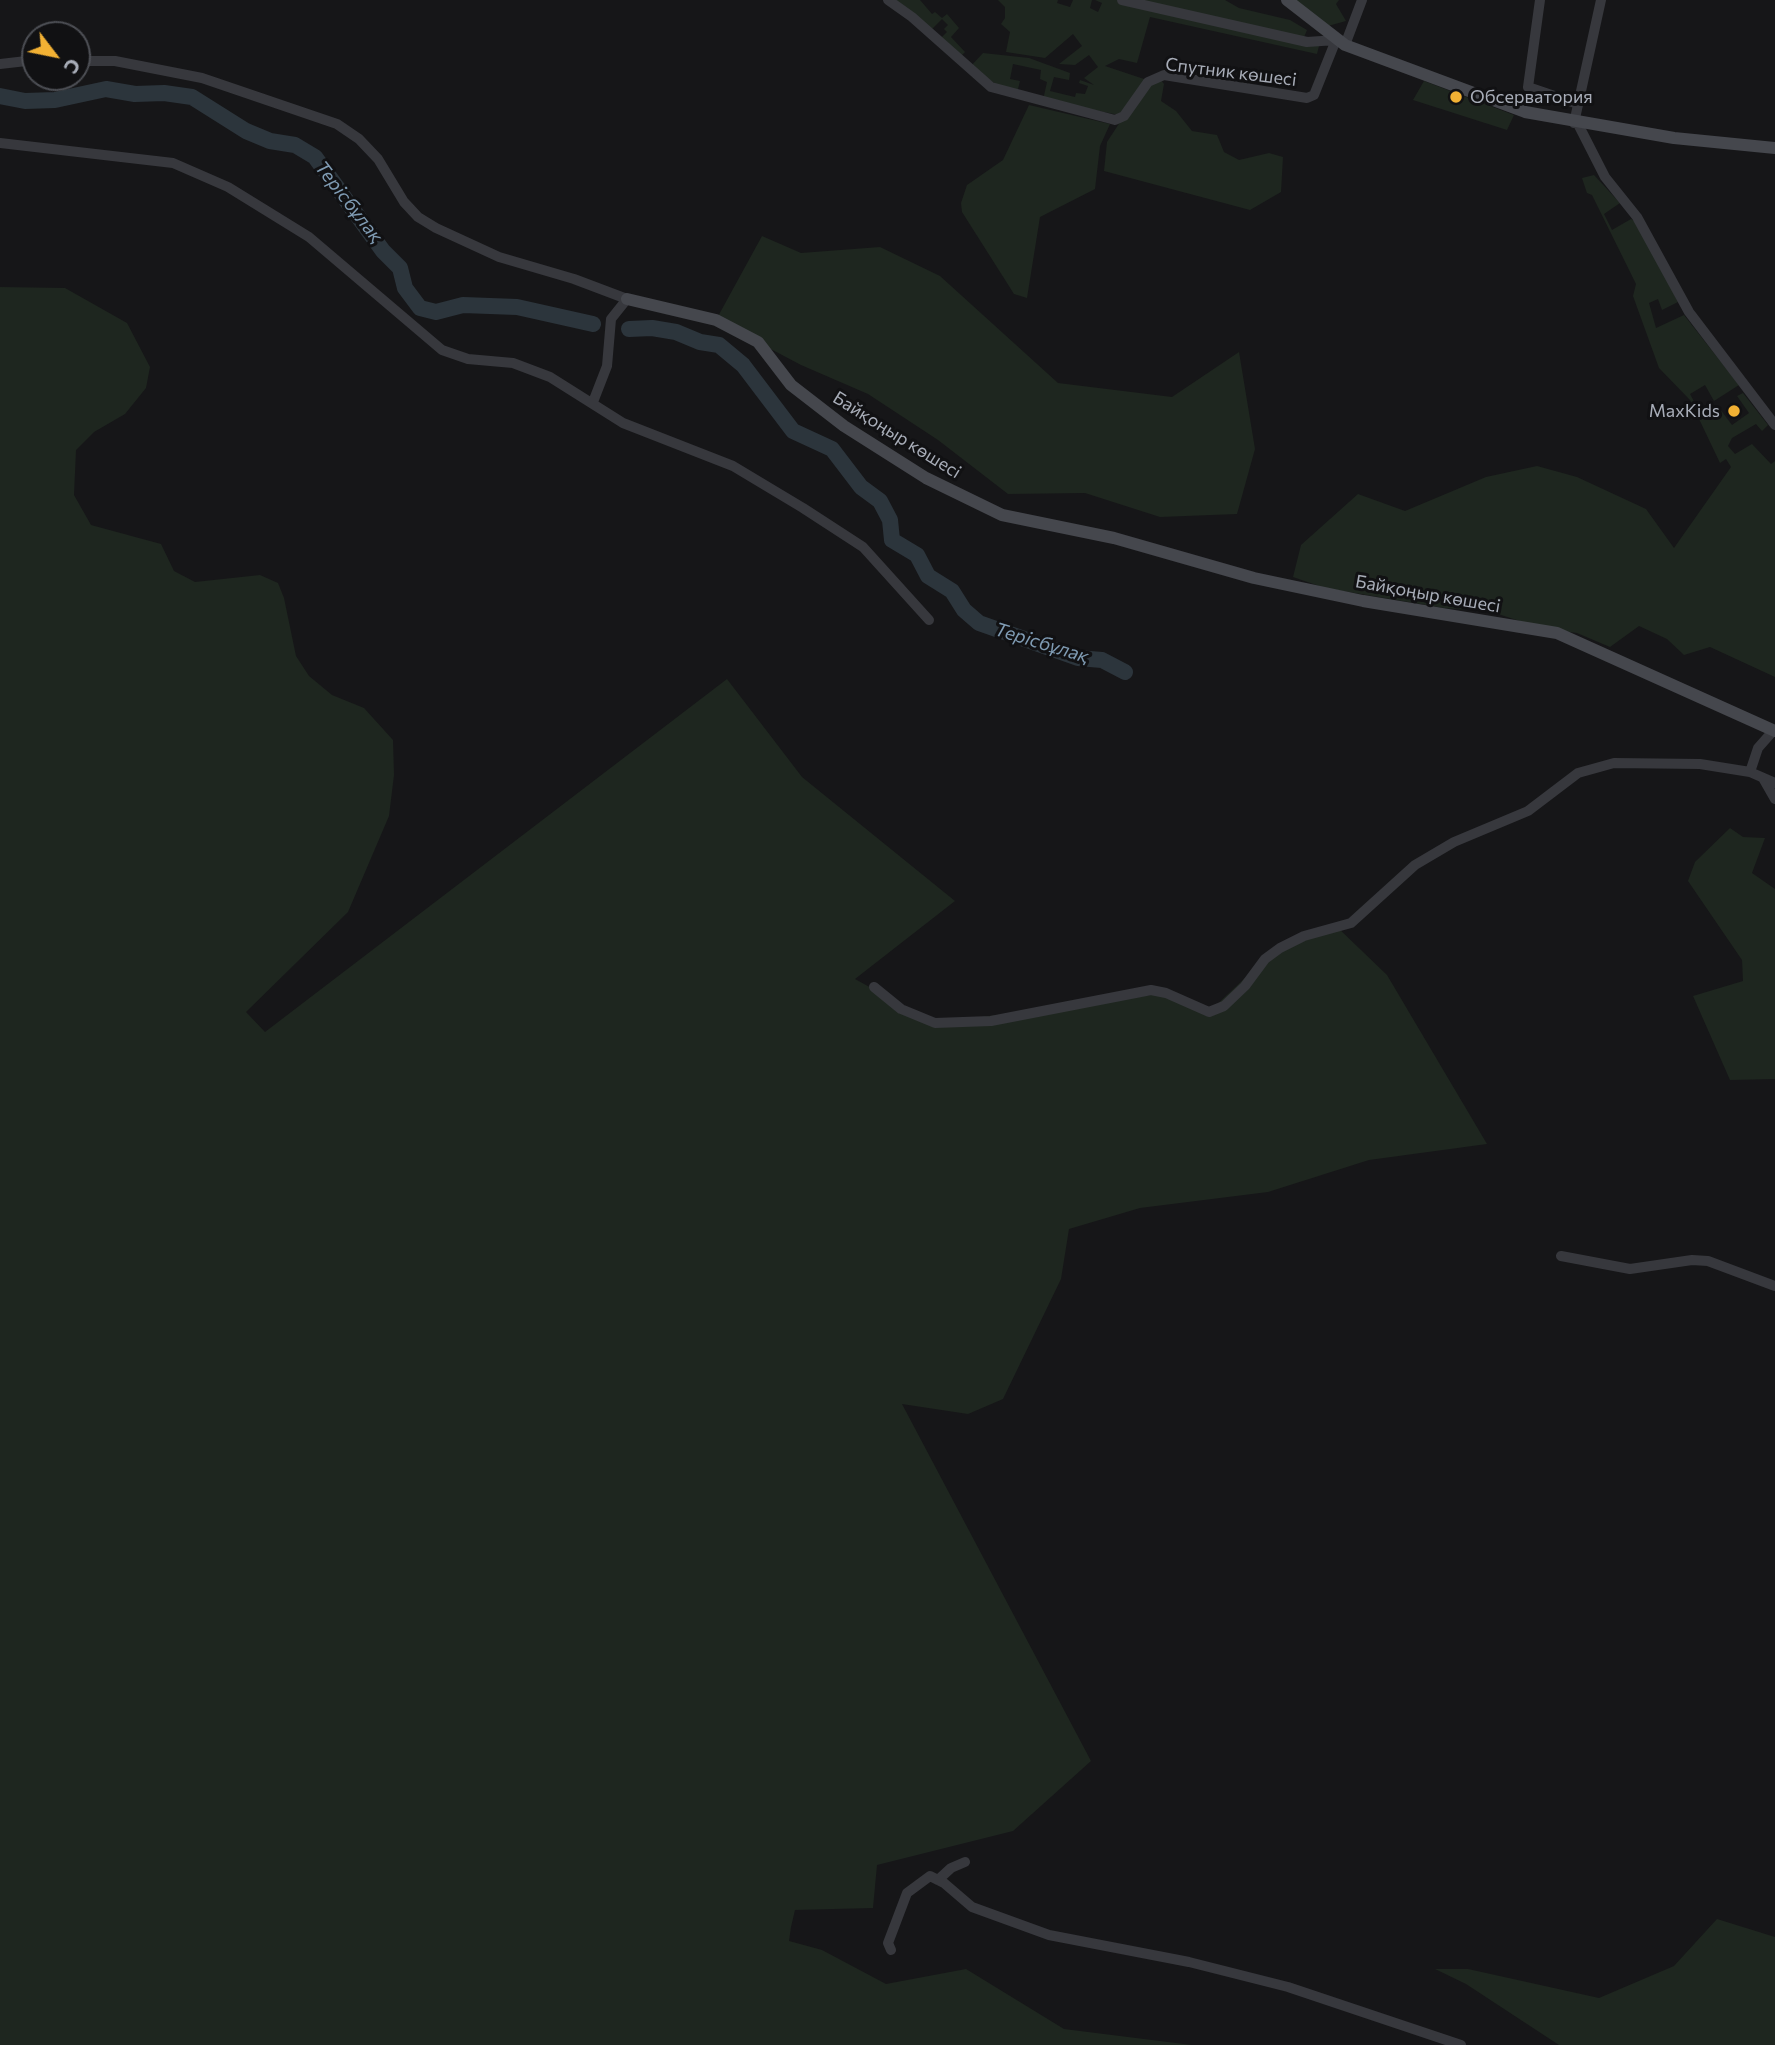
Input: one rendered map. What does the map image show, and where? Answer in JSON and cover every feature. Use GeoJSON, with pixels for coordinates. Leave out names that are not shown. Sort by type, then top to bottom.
{"type":"FeatureCollection","features":[{"type":"Feature","properties":{"kind":"street","name":"Спутник көшесі"},"geometry":{"type":"LineString","coordinates":[[888,0],[912,17],[991,87],[1115,120],[1124,116],[1148,82],[1164,75],[1307,98],[1314,95],[1341,42]]}},
{"type":"Feature","properties":{"kind":"street"},"geometry":{"type":"LineString","coordinates":[[1122,0],[1307,41],[1341,42]]}},
{"type":"Feature","properties":{"kind":"street"},"geometry":{"type":"LineString","coordinates":[[1287,0],[1341,42],[1486,100],[1576,123],[1674,138],[1775,149]]}},
{"type":"Feature","properties":{"kind":"street"},"geometry":{"type":"LineString","coordinates":[[1341,42],[1362,0]]}},
{"type":"Feature","properties":{"kind":"street"},"geometry":{"type":"LineString","coordinates":[[1539,0],[1528,87],[1578,104]]}},
{"type":"Feature","properties":{"kind":"street"},"geometry":{"type":"LineString","coordinates":[[1601,0],[1576,123],[1605,177],[1637,217],[1689,312],[1775,425]]}},
{"type":"Feature","properties":{"kind":"street","name":"Байқоңыр көшесі"},"geometry":{"type":"LineString","coordinates":[[91,61],[115,61],[202,78],[271,99],[337,124],[359,139],[378,159],[404,202],[418,217],[436,228],[499,257],[574,279],[627,299],[716,320],[758,342],[791,385],[844,426],[926,478],[1002,515],[1114,538],[1254,578],[1363,601],[1558,633],[1774,731]]}},
{"type":"Feature","properties":{"kind":"street"},"geometry":{"type":"LineString","coordinates":[[0,64],[21,62]]}},
{"type":"Feature","properties":{"kind":"street"},"geometry":{"type":"LineString","coordinates":[[0,143],[173,163],[228,187],[309,236],[442,350],[468,359],[513,363],[550,377],[622,423],[733,466],[863,547],[929,620]]}},
{"type":"Feature","properties":{"kind":"street"},"geometry":{"type":"LineString","coordinates":[[593,402],[607,366],[611,319],[627,299]]}},
{"type":"Feature","properties":{"kind":"street"},"geometry":{"type":"LineString","coordinates":[[1749,772],[1758,748],[1774,731]]}},
{"type":"Feature","properties":{"kind":"street"},"geometry":{"type":"LineString","coordinates":[[874,987],[901,1009],[935,1023],[991,1021],[1151,990],[1166,993],[1209,1012],[1224,1006],[1245,986],[1265,959],[1280,948],[1304,936],[1351,923],[1415,865],[1454,842],[1528,811],[1578,773],[1614,763],[1650,761],[1700,764],[1749,772],[1775,783]]}},
{"type":"Feature","properties":{"kind":"street"},"geometry":{"type":"LineString","coordinates":[[1763,777],[1775,799]]}},
{"type":"Feature","properties":{"kind":"street"},"geometry":{"type":"LineString","coordinates":[[1561,1256],[1630,1269],[1692,1260],[1707,1261],[1775,1286]]}},
{"type":"Feature","properties":{"kind":"street"},"geometry":{"type":"LineString","coordinates":[[938,1880],[951,1868],[965,1862]]}},
{"type":"Feature","properties":{"kind":"street"},"geometry":{"type":"LineString","coordinates":[[891,1950],[888,1944],[907,1893],[930,1876],[972,1907],[1049,1935],[1189,1962],[1287,1987],[1461,2045]]}},
{"type":"Feature","properties":{"kind":"street"},"geometry":{"type":"LineString","coordinates":[[1335,2010],[1444,2045]]}},
{"type":"Feature","properties":{"kind":"shaded area"},"geometry":{"type":"Polygon","coordinates":[[[894,0],[920,0],[932,14],[935,12],[942,18],[947,14],[959,28],[951,37],[965,52],[959,58],[939,40],[947,32],[944,29],[948,25],[942,19],[930,31],[894,0]]]}},
{"type":"Feature","properties":{"kind":"shaded area"},"geometry":{"type":"Polygon","coordinates":[[[998,0],[1058,0],[1057,3],[1070,7],[1073,0],[1092,0],[1090,8],[1098,12],[1102,3],[1095,0],[1225,0],[1239,8],[1290,20],[1307,30],[1302,42],[1319,46],[1317,54],[1150,17],[1137,63],[1119,59],[1105,66],[1147,80],[1119,115],[1043,100],[1047,82],[1040,79],[1041,70],[1013,64],[1010,79],[1020,81],[1017,93],[1005,90],[970,67],[983,53],[1029,58],[1070,73],[1069,80],[1054,77],[1050,91],[1075,97],[1076,93],[1085,94],[1088,86],[1079,83],[1080,80],[1094,85],[1084,78],[1098,67],[1089,55],[1075,65],[1059,64],[1082,46],[1073,34],[1045,58],[1006,52],[1010,32],[1001,24],[1005,18],[1005,7],[998,0]]]}},
{"type":"Feature","properties":{"kind":"shaded area"},"geometry":{"type":"Polygon","coordinates":[[[1291,0],[1339,0],[1336,4],[1346,21],[1328,26],[1291,0]]]}},
{"type":"Feature","properties":{"kind":"shaded area"},"geometry":{"type":"Polygon","coordinates":[[[1158,76],[1164,84],[1161,101],[1176,111],[1192,131],[1217,135],[1224,152],[1239,160],[1269,153],[1283,157],[1281,192],[1250,210],[1104,171],[1107,142],[1124,116],[1158,76]]]}},
{"type":"Feature","properties":{"kind":"shaded area"},"geometry":{"type":"Polygon","coordinates":[[[1424,81],[1514,115],[1507,130],[1413,100],[1424,81]]]}},
{"type":"Feature","properties":{"kind":"shaded area"},"geometry":{"type":"Polygon","coordinates":[[[1029,105],[1110,124],[1100,146],[1095,189],[1040,217],[1027,298],[1014,294],[962,212],[961,203],[967,185],[1003,160],[1029,105]]]}},
{"type":"Feature","properties":{"kind":"shaded area"},"geometry":{"type":"Polygon","coordinates":[[[1594,175],[1620,203],[1604,214],[1612,230],[1631,219],[1638,223],[1678,302],[1662,310],[1658,299],[1649,303],[1656,328],[1684,315],[1739,385],[1714,401],[1705,385],[1690,394],[1698,409],[1705,406],[1710,412],[1720,409],[1732,425],[1749,413],[1737,396],[1743,393],[1768,425],[1762,431],[1756,424],[1732,438],[1728,446],[1735,454],[1752,444],[1771,464],[1775,461],[1775,677],[1710,647],[1684,655],[1667,639],[1639,626],[1610,647],[1577,633],[1541,628],[1492,612],[1489,603],[1476,599],[1470,610],[1444,608],[1325,588],[1293,577],[1301,545],[1358,494],[1405,511],[1486,477],[1537,466],[1577,477],[1646,509],[1674,548],[1731,467],[1726,459],[1720,463],[1690,400],[1659,368],[1633,296],[1636,284],[1592,195],[1587,193],[1582,178],[1594,175]]]}},
{"type":"Feature","properties":{"kind":"shaded area"},"geometry":{"type":"Polygon","coordinates":[[[762,236],[801,253],[880,247],[940,276],[1058,383],[1172,397],[1239,352],[1255,449],[1237,514],[1160,517],[1085,493],[1008,494],[938,440],[868,394],[801,365],[716,320],[762,236]]]}},
{"type":"Feature","properties":{"kind":"shaded area"},"geometry":{"type":"Polygon","coordinates":[[[0,287],[65,288],[127,323],[150,367],[146,388],[125,414],[94,432],[76,450],[74,495],[91,525],[161,544],[174,571],[195,582],[260,575],[278,583],[284,598],[296,656],[309,676],[332,695],[364,708],[393,740],[394,775],[389,816],[348,912],[246,1012],[265,1032],[727,679],[802,777],[955,901],[855,979],[935,1023],[1166,993],[1209,1012],[1265,959],[1336,926],[1387,975],[1487,1144],[1369,1160],[1268,1192],[1140,1208],[1069,1229],[1061,1279],[1003,1399],[968,1414],[902,1404],[1091,1761],[1013,1831],[877,1865],[873,1908],[795,1910],[791,1927],[789,1941],[822,1950],[886,1984],[966,1969],[1064,2029],[1192,2045],[0,2045],[0,287]]]}},
{"type":"Feature","properties":{"kind":"shaded area"},"geometry":{"type":"Polygon","coordinates":[[[1730,828],[1743,837],[1765,838],[1752,873],[1775,889],[1775,1079],[1730,1080],[1693,996],[1743,981],[1742,960],[1688,881],[1695,862],[1730,828]]]}},
{"type":"Feature","properties":{"kind":"shaded area"},"geometry":{"type":"Polygon","coordinates":[[[1717,1919],[1775,1937],[1775,2045],[1559,2045],[1466,1984],[1435,1969],[1468,1969],[1599,1998],[1674,1966],[1717,1919]]]}},
{"type":"Feature","properties":{"kind":"waterway","name":"Терісбұлақ"},"geometry":{"type":"LineString","coordinates":[[0,96],[25,101],[55,100],[106,89],[135,94],[164,93],[192,97],[246,131],[270,141],[295,145],[315,157],[383,251],[400,268],[405,288],[420,308],[436,312],[463,305],[517,307],[593,324]]}},
{"type":"Feature","properties":{"kind":"waterway","name":"Терісбұлақ"},"geometry":{"type":"LineString","coordinates":[[629,329],[652,328],[676,332],[700,342],[719,345],[743,365],[793,431],[832,449],[861,487],[880,501],[890,520],[892,540],[917,555],[928,576],[952,591],[964,610],[979,623],[1078,658],[1102,660],[1125,672]]}},
{"type":"Feature","properties":{"kind":"place","name":"Обсерватория"},"geometry":{"type":"Point","coordinates":[1456,97]}},
{"type":"Feature","properties":{"kind":"place","name":"MaxKids"},"geometry":{"type":"Point","coordinates":[1734,411]}}]}
